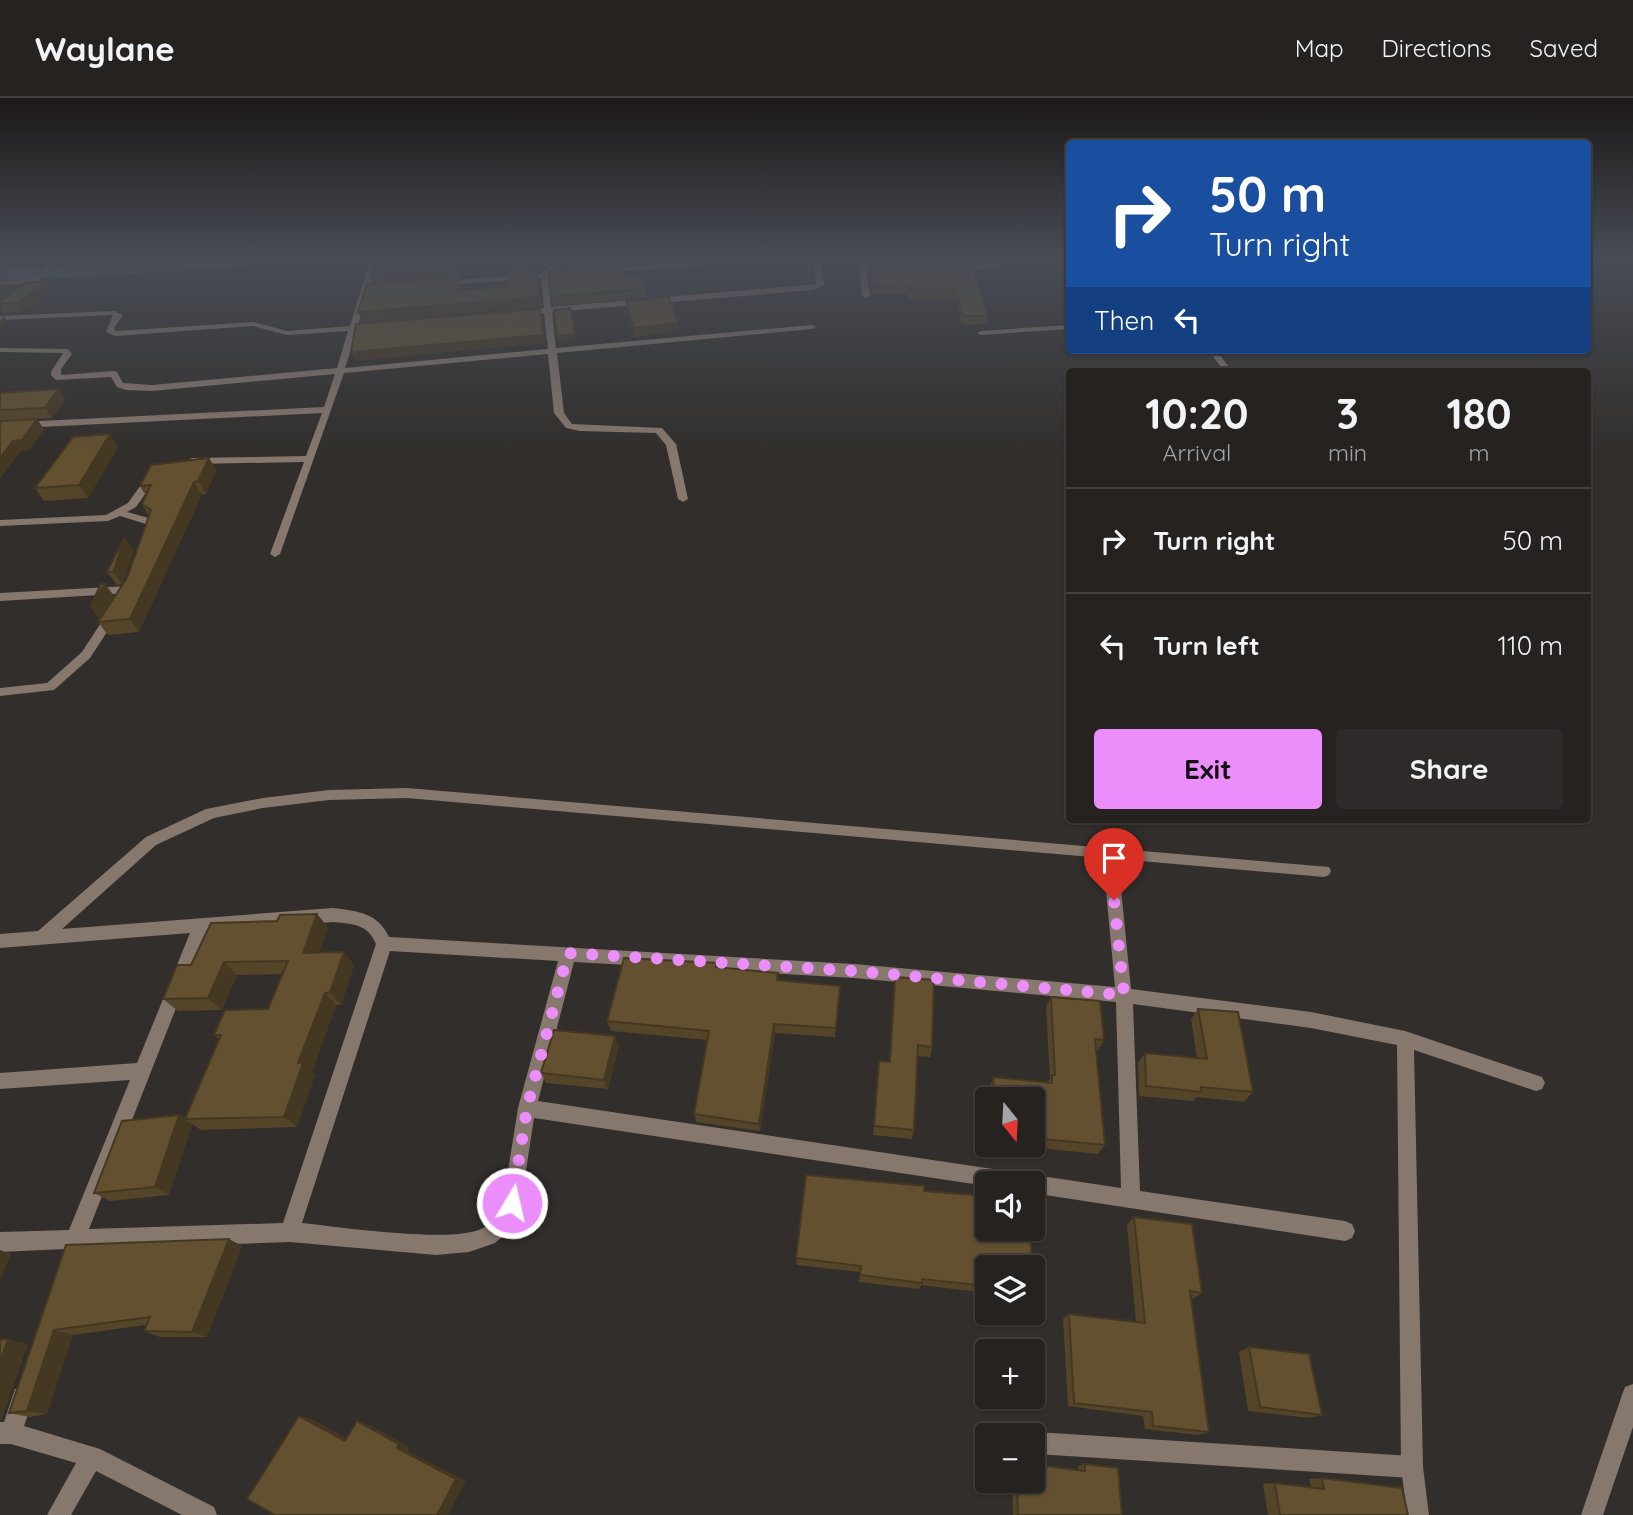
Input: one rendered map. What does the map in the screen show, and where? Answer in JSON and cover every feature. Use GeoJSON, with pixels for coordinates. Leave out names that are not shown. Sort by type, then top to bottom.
{"type":"FeatureCollection","features":[{"type":"Feature","properties":{"kind":"street"},"geometry":{"type":"LineString","coordinates":[[113,323],[110,332],[115,334],[253,324],[262,324],[278,333],[381,325]]}},
{"type":"Feature","properties":{"kind":"street"},"geometry":{"type":"LineString","coordinates":[[275,554],[328,410],[355,323]]}},
{"type":"Feature","properties":{"kind":"street"},"geometry":{"type":"LineString","coordinates":[[549,323],[562,420],[569,426],[580,428],[659,430],[671,444],[683,499]]}},
{"type":"Feature","properties":{"kind":"street"},"geometry":{"type":"LineString","coordinates":[[0,350],[65,351],[68,354],[66,359],[55,375],[59,378],[114,374],[120,385],[152,387],[812,327]]}},
{"type":"Feature","properties":{"kind":"street"},"geometry":{"type":"LineString","coordinates":[[981,333],[1066,327]]}},
{"type":"Feature","properties":{"kind":"street"},"geometry":{"type":"LineString","coordinates":[[1215,354],[1226,368]]}},
{"type":"Feature","properties":{"kind":"street"},"geometry":{"type":"LineString","coordinates":[[0,426],[328,410]]}},
{"type":"Feature","properties":{"kind":"street"},"geometry":{"type":"LineString","coordinates":[[179,462],[309,459]]}},
{"type":"Feature","properties":{"kind":"street"},"geometry":{"type":"LineString","coordinates":[[0,523],[108,519],[132,505],[154,473],[165,466]]}},
{"type":"Feature","properties":{"kind":"street"},"geometry":{"type":"LineString","coordinates":[[121,513],[152,522],[143,547]]}},
{"type":"Feature","properties":{"kind":"street"},"geometry":{"type":"LineString","coordinates":[[0,597],[130,584],[86,655],[50,687],[0,692]]}},
{"type":"Feature","properties":{"kind":"street"},"geometry":{"type":"LineString","coordinates":[[41,938],[151,841],[211,813],[329,795],[407,793],[1324,871]]}},
{"type":"Feature","properties":{"kind":"street"},"geometry":{"type":"LineString","coordinates":[[1110,853],[1124,995],[1131,1199]]}},
{"type":"Feature","properties":{"kind":"street"},"geometry":{"type":"LineString","coordinates":[[0,941],[333,915],[362,918],[378,928],[384,944],[290,1232]]}},
{"type":"Feature","properties":{"kind":"street"},"geometry":{"type":"LineString","coordinates":[[66,1265],[141,1070],[201,925]]}},
{"type":"Feature","properties":{"kind":"street"},"geometry":{"type":"LineString","coordinates":[[384,944],[854,971],[1124,995],[1311,1020],[1405,1040],[1536,1083]]}},
{"type":"Feature","properties":{"kind":"street"},"geometry":{"type":"LineString","coordinates":[[0,1242],[290,1232],[436,1245],[469,1242],[488,1236],[503,1223],[512,1203],[527,1108],[568,953]]}},
{"type":"Feature","properties":{"kind":"street"},"geometry":{"type":"LineString","coordinates":[[1405,1040],[1412,1467],[1419,1515]]}},
{"type":"Feature","properties":{"kind":"street"},"geometry":{"type":"LineString","coordinates":[[0,1081],[141,1070]]}},
{"type":"Feature","properties":{"kind":"street"},"geometry":{"type":"LineString","coordinates":[[527,1108],[975,1175]]}},
{"type":"Feature","properties":{"kind":"street"},"geometry":{"type":"LineString","coordinates":[[1045,1186],[1345,1231]]}},
{"type":"Feature","properties":{"kind":"street"},"geometry":{"type":"LineString","coordinates":[[28,1381],[6,1433],[92,1457],[206,1515]]}},
{"type":"Feature","properties":{"kind":"street"},"geometry":{"type":"LineString","coordinates":[[1592,1515],[1633,1395]]}},
{"type":"Feature","properties":{"kind":"street"},"geometry":{"type":"LineString","coordinates":[[1045,1444],[1412,1467]]}},
{"type":"Feature","properties":{"kind":"street"},"geometry":{"type":"LineString","coordinates":[[58,1515],[92,1457]]}},
{"type":"Feature","properties":{"kind":"building"},"geometry":{"type":"Polygon","coordinates":[[[542,323],[543,335],[351,352],[356,324],[542,323]]]}},
{"type":"Feature","properties":{"kind":"building"},"geometry":{"type":"Polygon","coordinates":[[[556,323],[573,323],[575,334],[557,336],[556,323]]]}},
{"type":"Feature","properties":{"kind":"building"},"geometry":{"type":"Polygon","coordinates":[[[633,323],[677,323],[634,328],[633,323]]]}},
{"type":"Feature","properties":{"kind":"building"},"geometry":{"type":"Polygon","coordinates":[[[58,389],[45,408],[0,410],[0,393],[58,389]]]}},
{"type":"Feature","properties":{"kind":"building"},"geometry":{"type":"Polygon","coordinates":[[[37,419],[22,440],[13,441],[0,458],[0,421],[37,419]]]}},
{"type":"Feature","properties":{"kind":"building"},"geometry":{"type":"Polygon","coordinates":[[[110,434],[79,485],[35,488],[73,437],[110,434]]]}},
{"type":"Feature","properties":{"kind":"building"},"geometry":{"type":"Polygon","coordinates":[[[209,458],[198,481],[194,482],[130,619],[98,622],[127,578],[151,510],[142,504],[151,485],[140,486],[151,465],[209,458]]]}},
{"type":"Feature","properties":{"kind":"building"},"geometry":{"type":"Polygon","coordinates":[[[125,537],[113,572],[107,572],[117,552],[125,537]]]}},
{"type":"Feature","properties":{"kind":"building"},"geometry":{"type":"Polygon","coordinates":[[[101,584],[105,584],[90,607],[101,584]]]}},
{"type":"Feature","properties":{"kind":"building"},"geometry":{"type":"Polygon","coordinates":[[[317,914],[303,953],[344,952],[330,992],[325,993],[298,1063],[303,1063],[284,1117],[185,1119],[221,1035],[214,1035],[225,1010],[268,1009],[288,961],[224,962],[208,998],[163,999],[177,965],[191,965],[211,923],[277,921],[280,915],[317,914]]]}},
{"type":"Feature","properties":{"kind":"building"},"geometry":{"type":"Polygon","coordinates":[[[624,958],[717,963],[716,967],[778,973],[777,980],[840,986],[836,1028],[774,1024],[759,1124],[694,1114],[709,1031],[607,1021],[624,958]]]}},
{"type":"Feature","properties":{"kind":"building"},"geometry":{"type":"Polygon","coordinates":[[[895,977],[934,980],[932,1047],[918,1045],[914,1130],[874,1126],[879,1061],[890,1062],[895,977]]]}},
{"type":"Feature","properties":{"kind":"building"},"geometry":{"type":"Polygon","coordinates":[[[1051,997],[1100,1001],[1104,1040],[1095,1039],[1105,1145],[1045,1139],[1045,1087],[993,1087],[993,1077],[1052,1083],[1052,1075],[1055,1075],[1051,997]]]}},
{"type":"Feature","properties":{"kind":"building"},"geometry":{"type":"Polygon","coordinates":[[[1198,1009],[1238,1012],[1253,1092],[1201,1087],[1201,1092],[1146,1086],[1145,1053],[1207,1059],[1198,1009]]]}},
{"type":"Feature","properties":{"kind":"building"},"geometry":{"type":"Polygon","coordinates":[[[554,1030],[615,1036],[604,1080],[541,1073],[554,1030]]]}},
{"type":"Feature","properties":{"kind":"building"},"geometry":{"type":"Polygon","coordinates":[[[179,1115],[155,1187],[94,1193],[122,1121],[179,1115]]]}},
{"type":"Feature","properties":{"kind":"building"},"geometry":{"type":"Polygon","coordinates":[[[806,1175],[925,1186],[924,1191],[975,1195],[975,1241],[1031,1241],[1031,1255],[975,1255],[975,1285],[922,1279],[922,1283],[860,1275],[861,1266],[796,1258],[806,1175]]]}},
{"type":"Feature","properties":{"kind":"building"},"geometry":{"type":"Polygon","coordinates":[[[1134,1217],[1192,1224],[1202,1293],[1190,1291],[1209,1432],[1153,1426],[1152,1412],[1074,1403],[1069,1314],[1145,1323],[1134,1217]]]}},
{"type":"Feature","properties":{"kind":"building"},"geometry":{"type":"Polygon","coordinates":[[[229,1239],[192,1332],[144,1331],[150,1317],[54,1330],[27,1411],[9,1413],[66,1245],[229,1239]]]}},
{"type":"Feature","properties":{"kind":"building"},"geometry":{"type":"Polygon","coordinates":[[[8,1339],[0,1361],[0,1340],[8,1339]]]}},
{"type":"Feature","properties":{"kind":"building"},"geometry":{"type":"Polygon","coordinates":[[[1249,1347],[1309,1354],[1322,1415],[1260,1407],[1249,1347]]]}},
{"type":"Feature","properties":{"kind":"building"},"geometry":{"type":"Polygon","coordinates":[[[299,1416],[345,1441],[357,1421],[399,1444],[397,1448],[456,1479],[437,1515],[275,1515],[247,1499],[299,1416]]]}},
{"type":"Feature","properties":{"kind":"building"},"geometry":{"type":"Polygon","coordinates":[[[1085,1464],[1118,1468],[1122,1515],[1018,1515],[1017,1493],[1045,1493],[1045,1466],[1085,1471],[1085,1464]]]}},
{"type":"Feature","properties":{"kind":"building"},"geometry":{"type":"Polygon","coordinates":[[[1322,1478],[1402,1488],[1408,1515],[1280,1515],[1275,1483],[1324,1489],[1322,1478]]]}},
{"type":"Feature","properties":{"kind":"route"},"geometry":{"type":"LineString","coordinates":[[512,1203],[527,1108],[568,953],[854,971],[1124,995],[1114,900]]}}]}
